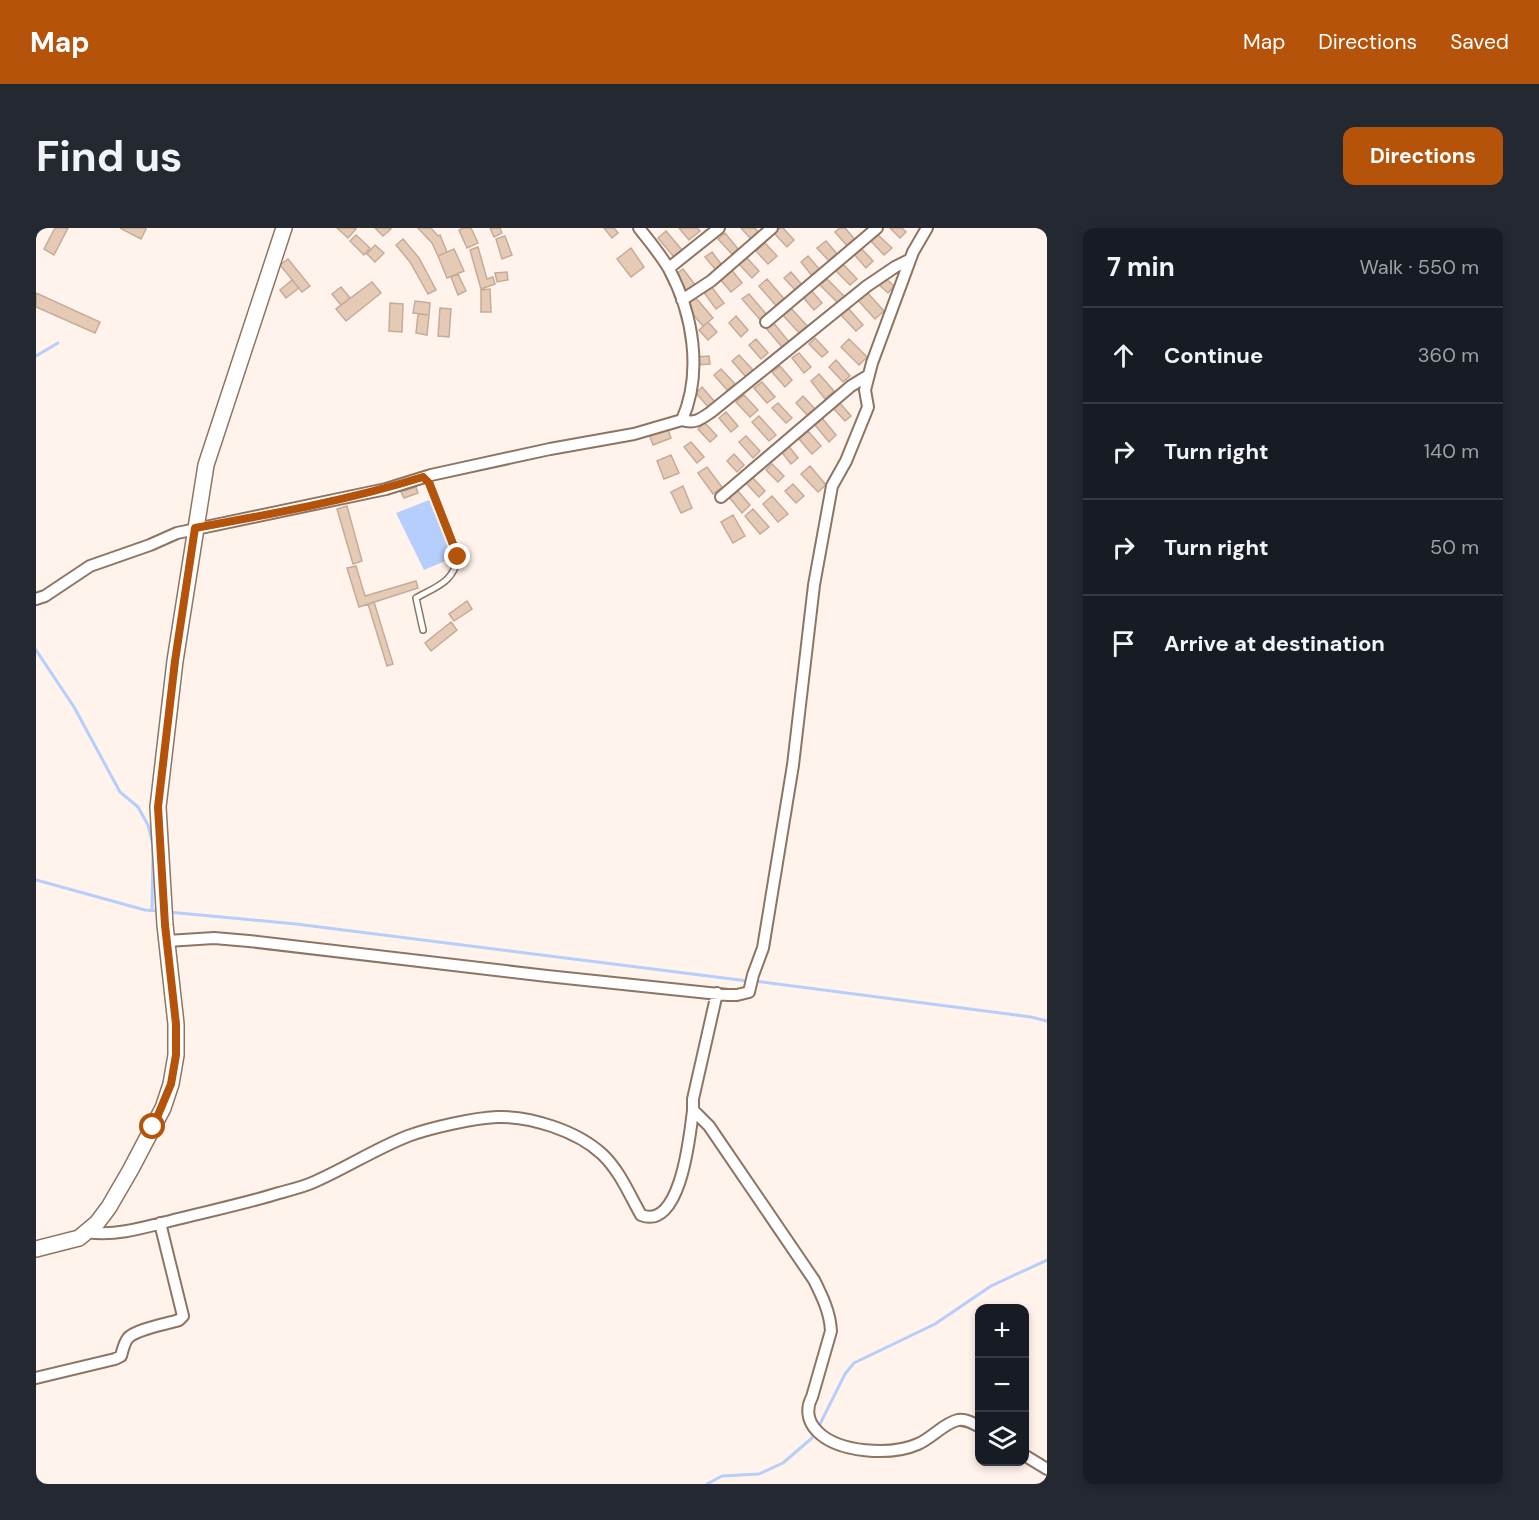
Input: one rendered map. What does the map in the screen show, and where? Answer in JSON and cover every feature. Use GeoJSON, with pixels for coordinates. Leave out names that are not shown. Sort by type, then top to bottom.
{"type":"FeatureCollection","features":[{"type":"Feature","properties":{"kind":"main road"},"geometry":{"type":"LineString","coordinates":[[36,1248],[68,1242],[88,1232],[109,1207],[163,1108],[171,1084],[176,1055],[176,1024],[165,925],[158,807],[175,661],[206,465],[284,228]]}},
{"type":"Feature","properties":{"kind":"street"},"geometry":{"type":"LineString","coordinates":[[639,228],[669,268],[682,300],[693,345],[694,378],[682,420]]}},
{"type":"Feature","properties":{"kind":"street"},"geometry":{"type":"LineString","coordinates":[[669,268],[719,228]]}},
{"type":"Feature","properties":{"kind":"street"},"geometry":{"type":"LineString","coordinates":[[682,300],[711,281],[772,228]]}},
{"type":"Feature","properties":{"kind":"street"},"geometry":{"type":"LineString","coordinates":[[766,322],[877,228]]}},
{"type":"Feature","properties":{"kind":"street"},"geometry":{"type":"LineString","coordinates":[[167,942],[214,939],[249,941],[547,976],[737,995],[749,992],[763,948],[793,765],[814,585],[832,486],[846,461],[868,406],[865,390],[868,375],[909,260],[927,228]]}},
{"type":"Feature","properties":{"kind":"street"},"geometry":{"type":"LineString","coordinates":[[36,599],[45,596],[90,566],[195,528],[263,516],[386,489],[423,477],[550,449],[634,434],[682,420],[691,423],[699,421],[867,286],[909,260]]}},
{"type":"Feature","properties":{"kind":"street"},"geometry":{"type":"LineString","coordinates":[[721,496],[851,386],[868,375]]}},
{"type":"Feature","properties":{"kind":"street"},"geometry":{"type":"LineString","coordinates":[[88,1232],[102,1234],[160,1224],[312,1183],[410,1135],[498,1117],[552,1126],[588,1143],[603,1155],[617,1172],[627,1186],[641,1215],[651,1218],[667,1207],[679,1184],[693,1099],[717,993]]}},
{"type":"Feature","properties":{"kind":"street"},"geometry":{"type":"LineString","coordinates":[[693,1110],[709,1126],[814,1280],[826,1305],[831,1320],[831,1330],[807,1407],[810,1421],[816,1431],[840,1445],[874,1450],[917,1444],[949,1423],[959,1420],[975,1424]]}},
{"type":"Feature","properties":{"kind":"street"},"geometry":{"type":"LineString","coordinates":[[36,1378],[115,1359],[122,1356],[129,1336],[179,1320],[183,1316],[160,1224]]}},
{"type":"Feature","properties":{"kind":"street"},"geometry":{"type":"LineString","coordinates":[[1029,1458],[1047,1469]]}},
{"type":"Feature","properties":{"kind":"lane"},"geometry":{"type":"LineString","coordinates":[[423,477],[429,483],[458,557],[455,570],[449,579],[416,598],[423,630]]}},
{"type":"Feature","properties":{"kind":"water"},"geometry":{"type":"Polygon","coordinates":[[[429,500],[452,558],[424,570],[396,513],[429,500]]]}},
{"type":"Feature","properties":{"kind":"building"},"geometry":{"type":"Polygon","coordinates":[[[55,228],[68,228],[54,255],[44,249],[55,228]]]}},
{"type":"Feature","properties":{"kind":"building"},"geometry":{"type":"Polygon","coordinates":[[[120,228],[145,228],[146,229],[141,239],[120,228]]]}},
{"type":"Feature","properties":{"kind":"building"},"geometry":{"type":"Polygon","coordinates":[[[337,228],[354,228],[356,229],[348,238],[337,228]]]}},
{"type":"Feature","properties":{"kind":"building"},"geometry":{"type":"Polygon","coordinates":[[[375,228],[390,228],[391,229],[383,236],[375,228]]]}},
{"type":"Feature","properties":{"kind":"building"},"geometry":{"type":"Polygon","coordinates":[[[418,228],[431,228],[438,236],[440,235],[447,252],[438,256],[432,243],[418,228]]]}},
{"type":"Feature","properties":{"kind":"building"},"geometry":{"type":"Polygon","coordinates":[[[471,228],[478,243],[467,248],[459,230],[471,228]]]}},
{"type":"Feature","properties":{"kind":"building"},"geometry":{"type":"Polygon","coordinates":[[[490,228],[500,228],[502,233],[494,237],[490,228]]]}},
{"type":"Feature","properties":{"kind":"building"},"geometry":{"type":"Polygon","coordinates":[[[604,228],[614,228],[618,233],[612,238],[604,228]]]}},
{"type":"Feature","properties":{"kind":"building"},"geometry":{"type":"Polygon","coordinates":[[[679,228],[697,228],[700,231],[689,240],[679,228]]]}},
{"type":"Feature","properties":{"kind":"building"},"geometry":{"type":"Polygon","coordinates":[[[741,228],[755,228],[759,233],[751,239],[741,228]]]}},
{"type":"Feature","properties":{"kind":"building"},"geometry":{"type":"Polygon","coordinates":[[[783,228],[794,240],[787,247],[774,233],[783,228]]]}},
{"type":"Feature","properties":{"kind":"building"},"geometry":{"type":"Polygon","coordinates":[[[840,228],[845,228],[857,242],[849,248],[835,232],[840,228]]]}},
{"type":"Feature","properties":{"kind":"building"},"geometry":{"type":"Polygon","coordinates":[[[890,228],[902,228],[906,232],[900,238],[890,228]]]}},
{"type":"Feature","properties":{"kind":"building"},"geometry":{"type":"Polygon","coordinates":[[[666,231],[682,250],[674,257],[658,238],[666,231]]]}},
{"type":"Feature","properties":{"kind":"building"},"geometry":{"type":"Polygon","coordinates":[[[725,233],[738,249],[732,254],[718,239],[725,233]]]}},
{"type":"Feature","properties":{"kind":"building"},"geometry":{"type":"Polygon","coordinates":[[[356,235],[370,248],[364,255],[350,241],[356,235]]]}},
{"type":"Feature","properties":{"kind":"building"},"geometry":{"type":"Polygon","coordinates":[[[878,235],[892,248],[884,255],[871,241],[878,235]]]}},
{"type":"Feature","properties":{"kind":"building"},"geometry":{"type":"Polygon","coordinates":[[[505,236],[512,255],[502,259],[496,239],[505,236]]]}},
{"type":"Feature","properties":{"kind":"building"},"geometry":{"type":"Polygon","coordinates":[[[403,239],[419,258],[436,290],[428,294],[410,262],[396,245],[403,239]]]}},
{"type":"Feature","properties":{"kind":"building"},"geometry":{"type":"Polygon","coordinates":[[[826,241],[838,255],[830,262],[817,248],[826,241]]]}},
{"type":"Feature","properties":{"kind":"building"},"geometry":{"type":"Polygon","coordinates":[[[765,243],[777,256],[768,264],[756,251],[765,243]]]}},
{"type":"Feature","properties":{"kind":"building"},"geometry":{"type":"Polygon","coordinates":[[[375,245],[384,253],[375,262],[367,254],[375,245]]]}},
{"type":"Feature","properties":{"kind":"building"},"geometry":{"type":"Polygon","coordinates":[[[859,246],[873,261],[866,268],[852,252],[859,246]]]}},
{"type":"Feature","properties":{"kind":"building"},"geometry":{"type":"Polygon","coordinates":[[[478,247],[487,279],[493,277],[495,284],[481,289],[470,250],[478,247]]]}},
{"type":"Feature","properties":{"kind":"building"},"geometry":{"type":"Polygon","coordinates":[[[631,248],[644,267],[631,277],[617,259],[631,248]]]}},
{"type":"Feature","properties":{"kind":"building"},"geometry":{"type":"Polygon","coordinates":[[[454,249],[464,271],[447,278],[438,256],[454,249]]]}},
{"type":"Feature","properties":{"kind":"building"},"geometry":{"type":"Polygon","coordinates":[[[712,252],[721,264],[715,269],[705,257],[712,252]]]}},
{"type":"Feature","properties":{"kind":"building"},"geometry":{"type":"Polygon","coordinates":[[[808,256],[820,270],[813,277],[801,262],[808,256]]]}},
{"type":"Feature","properties":{"kind":"building"},"geometry":{"type":"Polygon","coordinates":[[[746,257],[759,271],[752,278],[739,264],[746,257]]]}},
{"type":"Feature","properties":{"kind":"building"},"geometry":{"type":"Polygon","coordinates":[[[288,259],[310,286],[302,292],[280,265],[288,259]]]}},
{"type":"Feature","properties":{"kind":"building"},"geometry":{"type":"Polygon","coordinates":[[[842,263],[857,279],[850,285],[835,270],[842,263]]]}},
{"type":"Feature","properties":{"kind":"building"},"geometry":{"type":"Polygon","coordinates":[[[730,268],[742,283],[731,292],[719,278],[730,268]]]}},
{"type":"Feature","properties":{"kind":"building"},"geometry":{"type":"Polygon","coordinates":[[[683,269],[696,286],[688,292],[675,275],[683,269]]]}},
{"type":"Feature","properties":{"kind":"building"},"geometry":{"type":"Polygon","coordinates":[[[507,272],[508,280],[497,282],[495,273],[507,272]]]}},
{"type":"Feature","properties":{"kind":"building"},"geometry":{"type":"Polygon","coordinates":[[[791,272],[803,286],[797,292],[784,278],[791,272]]]}},
{"type":"Feature","properties":{"kind":"building"},"geometry":{"type":"Polygon","coordinates":[[[458,274],[466,291],[458,295],[451,277],[458,274]]]}},
{"type":"Feature","properties":{"kind":"building"},"geometry":{"type":"Polygon","coordinates":[[[883,276],[894,286],[888,293],[877,283],[883,276]]]}},
{"type":"Feature","properties":{"kind":"building"},"geometry":{"type":"Polygon","coordinates":[[[767,279],[786,301],[778,308],[759,286],[767,279]]]}},
{"type":"Feature","properties":{"kind":"building"},"geometry":{"type":"Polygon","coordinates":[[[827,279],[845,297],[839,304],[820,285],[827,279]]]}},
{"type":"Feature","properties":{"kind":"building"},"geometry":{"type":"Polygon","coordinates":[[[292,280],[299,288],[286,298],[280,290],[292,280]]]}},
{"type":"Feature","properties":{"kind":"building"},"geometry":{"type":"Polygon","coordinates":[[[372,282],[381,293],[346,321],[336,309],[372,282]]]}},
{"type":"Feature","properties":{"kind":"building"},"geometry":{"type":"Polygon","coordinates":[[[710,285],[724,303],[716,309],[703,291],[710,285]]]}},
{"type":"Feature","properties":{"kind":"building"},"geometry":{"type":"Polygon","coordinates":[[[341,287],[350,298],[341,305],[332,294],[341,287]]]}},
{"type":"Feature","properties":{"kind":"building"},"geometry":{"type":"Polygon","coordinates":[[[490,289],[491,312],[481,312],[481,290],[490,289]]]}},
{"type":"Feature","properties":{"kind":"building"},"geometry":{"type":"Polygon","coordinates":[[[810,289],[822,303],[814,310],[802,296],[810,289]]]}},
{"type":"Feature","properties":{"kind":"building"},"geometry":{"type":"Polygon","coordinates":[[[865,290],[884,311],[875,319],[856,298],[865,290]]]}},
{"type":"Feature","properties":{"kind":"building"},"geometry":{"type":"Polygon","coordinates":[[[36,293],[100,322],[95,333],[36,307],[36,293]]]}},
{"type":"Feature","properties":{"kind":"building"},"geometry":{"type":"Polygon","coordinates":[[[749,294],[768,316],[762,322],[742,299],[749,294]]]}},
{"type":"Feature","properties":{"kind":"building"},"geometry":{"type":"Polygon","coordinates":[[[695,297],[713,318],[703,326],[685,305],[695,297]]]}},
{"type":"Feature","properties":{"kind":"building"},"geometry":{"type":"Polygon","coordinates":[[[415,301],[430,303],[429,315],[413,313],[415,301]]]}},
{"type":"Feature","properties":{"kind":"building"},"geometry":{"type":"Polygon","coordinates":[[[390,303],[403,304],[402,332],[389,331],[390,303]]]}},
{"type":"Feature","properties":{"kind":"building"},"geometry":{"type":"Polygon","coordinates":[[[789,306],[809,328],[801,335],[781,313],[789,306]]]}},
{"type":"Feature","properties":{"kind":"building"},"geometry":{"type":"Polygon","coordinates":[[[440,308],[451,309],[449,337],[438,336],[440,308]]]}},
{"type":"Feature","properties":{"kind":"building"},"geometry":{"type":"Polygon","coordinates":[[[848,308],[863,325],[856,331],[841,315],[848,308]]]}},
{"type":"Feature","properties":{"kind":"building"},"geometry":{"type":"Polygon","coordinates":[[[418,314],[429,315],[427,335],[416,333],[418,314]]]}},
{"type":"Feature","properties":{"kind":"building"},"geometry":{"type":"Polygon","coordinates":[[[736,316],[748,330],[741,337],[729,323],[736,316]]]}},
{"type":"Feature","properties":{"kind":"building"},"geometry":{"type":"Polygon","coordinates":[[[772,321],[790,343],[783,348],[765,327],[772,321]]]}},
{"type":"Feature","properties":{"kind":"building"},"geometry":{"type":"Polygon","coordinates":[[[708,322],[717,332],[708,340],[699,330],[708,322]]]}},
{"type":"Feature","properties":{"kind":"building"},"geometry":{"type":"Polygon","coordinates":[[[815,338],[828,352],[822,357],[809,344],[815,338]]]}},
{"type":"Feature","properties":{"kind":"building"},"geometry":{"type":"Polygon","coordinates":[[[756,339],[768,353],[761,359],[749,345],[756,339]]]}},
{"type":"Feature","properties":{"kind":"building"},"geometry":{"type":"Polygon","coordinates":[[[849,339],[867,357],[859,365],[841,347],[849,339]]]}},
{"type":"Feature","properties":{"kind":"building"},"geometry":{"type":"Polygon","coordinates":[[[799,353],[811,367],[804,373],[792,358],[799,353]]]}},
{"type":"Feature","properties":{"kind":"building"},"geometry":{"type":"Polygon","coordinates":[[[739,355],[753,370],[746,377],[732,361],[739,355]]]}},
{"type":"Feature","properties":{"kind":"building"},"geometry":{"type":"Polygon","coordinates":[[[709,356],[710,364],[696,365],[695,357],[709,356]]]}},
{"type":"Feature","properties":{"kind":"building"},"geometry":{"type":"Polygon","coordinates":[[[836,360],[850,376],[843,382],[829,367],[836,360]]]}},
{"type":"Feature","properties":{"kind":"building"},"geometry":{"type":"Polygon","coordinates":[[[780,366],[792,380],[785,387],[772,372],[780,366]]]}},
{"type":"Feature","properties":{"kind":"building"},"geometry":{"type":"Polygon","coordinates":[[[721,369],[735,384],[727,390],[714,375],[721,369]]]}},
{"type":"Feature","properties":{"kind":"building"},"geometry":{"type":"Polygon","coordinates":[[[819,374],[834,391],[825,399],[811,381],[819,374]]]}},
{"type":"Feature","properties":{"kind":"building"},"geometry":{"type":"Polygon","coordinates":[[[762,382],[775,397],[767,403],[754,388],[762,382]]]}},
{"type":"Feature","properties":{"kind":"building"},"geometry":{"type":"Polygon","coordinates":[[[702,387],[715,402],[709,408],[696,393],[702,387]]]}},
{"type":"Feature","properties":{"kind":"building"},"geometry":{"type":"Polygon","coordinates":[[[744,395],[758,410],[750,417],[736,402],[744,395]]]}},
{"type":"Feature","properties":{"kind":"building"},"geometry":{"type":"Polygon","coordinates":[[[803,396],[815,409],[808,416],[796,403],[803,396]]]}},
{"type":"Feature","properties":{"kind":"building"},"geometry":{"type":"Polygon","coordinates":[[[839,402],[851,416],[845,421],[833,408],[839,402]]]}},
{"type":"Feature","properties":{"kind":"building"},"geometry":{"type":"Polygon","coordinates":[[[778,403],[792,418],[786,423],[772,408],[778,403]]]}},
{"type":"Feature","properties":{"kind":"building"},"geometry":{"type":"Polygon","coordinates":[[[726,412],[738,426],[731,432],[719,418],[726,412]]]}},
{"type":"Feature","properties":{"kind":"building"},"geometry":{"type":"Polygon","coordinates":[[[759,416],[776,435],[769,441],[752,422],[759,416]]]}},
{"type":"Feature","properties":{"kind":"building"},"geometry":{"type":"Polygon","coordinates":[[[822,418],[836,435],[829,442],[815,425],[822,418]]]}},
{"type":"Feature","properties":{"kind":"building"},"geometry":{"type":"Polygon","coordinates":[[[705,423],[717,436],[710,442],[698,429],[705,423]]]}},
{"type":"Feature","properties":{"kind":"building"},"geometry":{"type":"Polygon","coordinates":[[[667,427],[671,438],[653,445],[649,434],[667,427]]]}},
{"type":"Feature","properties":{"kind":"building"},"geometry":{"type":"Polygon","coordinates":[[[808,431],[821,446],[812,454],[799,439],[808,431]]]}},
{"type":"Feature","properties":{"kind":"building"},"geometry":{"type":"Polygon","coordinates":[[[746,436],[760,451],[753,458],[739,442],[746,436]]]}},
{"type":"Feature","properties":{"kind":"building"},"geometry":{"type":"Polygon","coordinates":[[[691,442],[704,457],[697,463],[684,447],[691,442]]]}},
{"type":"Feature","properties":{"kind":"building"},"geometry":{"type":"Polygon","coordinates":[[[787,444],[798,458],[791,464],[780,450],[787,444]]]}},
{"type":"Feature","properties":{"kind":"building"},"geometry":{"type":"Polygon","coordinates":[[[734,454],[744,465],[737,472],[727,461],[734,454]]]}},
{"type":"Feature","properties":{"kind":"building"},"geometry":{"type":"Polygon","coordinates":[[[671,455],[679,473],[664,479],[657,461],[671,455]]]}},
{"type":"Feature","properties":{"kind":"building"},"geometry":{"type":"Polygon","coordinates":[[[772,464],[784,476],[778,482],[766,470],[772,464]]]}},
{"type":"Feature","properties":{"kind":"building"},"geometry":{"type":"Polygon","coordinates":[[[810,466],[826,485],[818,492],[801,474],[810,466]]]}},
{"type":"Feature","properties":{"kind":"building"},"geometry":{"type":"Polygon","coordinates":[[[707,467],[722,487],[713,494],[698,473],[707,467]]]}},
{"type":"Feature","properties":{"kind":"building"},"geometry":{"type":"Polygon","coordinates":[[[751,476],[765,491],[759,497],[745,482],[751,476]]]}},
{"type":"Feature","properties":{"kind":"building"},"geometry":{"type":"Polygon","coordinates":[[[793,484],[804,496],[796,503],[785,491],[793,484]]]}},
{"type":"Feature","properties":{"kind":"building"},"geometry":{"type":"Polygon","coordinates":[[[683,486],[692,508],[681,513],[671,492],[683,486]]]}},
{"type":"Feature","properties":{"kind":"building"},"geometry":{"type":"Polygon","coordinates":[[[416,487],[418,493],[404,498],[401,492],[416,487]]]}},
{"type":"Feature","properties":{"kind":"building"},"geometry":{"type":"Polygon","coordinates":[[[737,490],[750,505],[742,513],[729,497],[737,490]]]}},
{"type":"Feature","properties":{"kind":"building"},"geometry":{"type":"Polygon","coordinates":[[[772,496],[788,514],[778,522],[763,504],[772,496]]]}},
{"type":"Feature","properties":{"kind":"building"},"geometry":{"type":"Polygon","coordinates":[[[347,506],[362,561],[353,564],[337,509],[347,506]]]}},
{"type":"Feature","properties":{"kind":"building"},"geometry":{"type":"Polygon","coordinates":[[[753,509],[769,527],[760,534],[745,516],[753,509]]]}},
{"type":"Feature","properties":{"kind":"building"},"geometry":{"type":"Polygon","coordinates":[[[733,515],[745,536],[733,543],[721,522],[733,515]]]}},
{"type":"Feature","properties":{"kind":"building"},"geometry":{"type":"Polygon","coordinates":[[[356,566],[365,596],[416,581],[418,588],[359,607],[347,568],[356,566]]]}},
{"type":"Feature","properties":{"kind":"building"},"geometry":{"type":"Polygon","coordinates":[[[467,601],[472,609],[454,621],[449,614],[467,601]]]}},
{"type":"Feature","properties":{"kind":"building"},"geometry":{"type":"Polygon","coordinates":[[[374,602],[393,664],[387,666],[368,604],[374,602]]]}},
{"type":"Feature","properties":{"kind":"building"},"geometry":{"type":"Polygon","coordinates":[[[451,622],[457,630],[431,651],[425,643],[451,622]]]}},
{"type":"Feature","properties":{"kind":"waterway"},"geometry":{"type":"LineString","coordinates":[[36,356],[58,343]]}},
{"type":"Feature","properties":{"kind":"waterway"},"geometry":{"type":"LineString","coordinates":[[36,650],[74,707],[120,792],[138,807],[148,825],[153,845],[152,910]]}},
{"type":"Feature","properties":{"kind":"waterway"},"geometry":{"type":"LineString","coordinates":[[36,880],[145,910],[158,911]]}},
{"type":"Feature","properties":{"kind":"waterway"},"geometry":{"type":"LineString","coordinates":[[168,912],[296,924],[748,981]]}},
{"type":"Feature","properties":{"kind":"waterway"},"geometry":{"type":"LineString","coordinates":[[755,981],[1047,1021]]}},
{"type":"Feature","properties":{"kind":"waterway"},"geometry":{"type":"LineString","coordinates":[[818,1428],[845,1374],[854,1363],[935,1324],[991,1286],[1047,1260]]}},
{"type":"Feature","properties":{"kind":"waterway"},"geometry":{"type":"LineString","coordinates":[[707,1484],[722,1476],[759,1474],[783,1463],[814,1434]]}},
{"type":"Feature","properties":{"kind":"route"},"geometry":{"type":"LineString","coordinates":[[153,1127],[163,1108],[171,1084],[176,1055],[176,1024],[165,925],[158,807],[175,661],[195,528],[263,516],[386,489],[423,477],[429,483],[458,557]]}}]}
